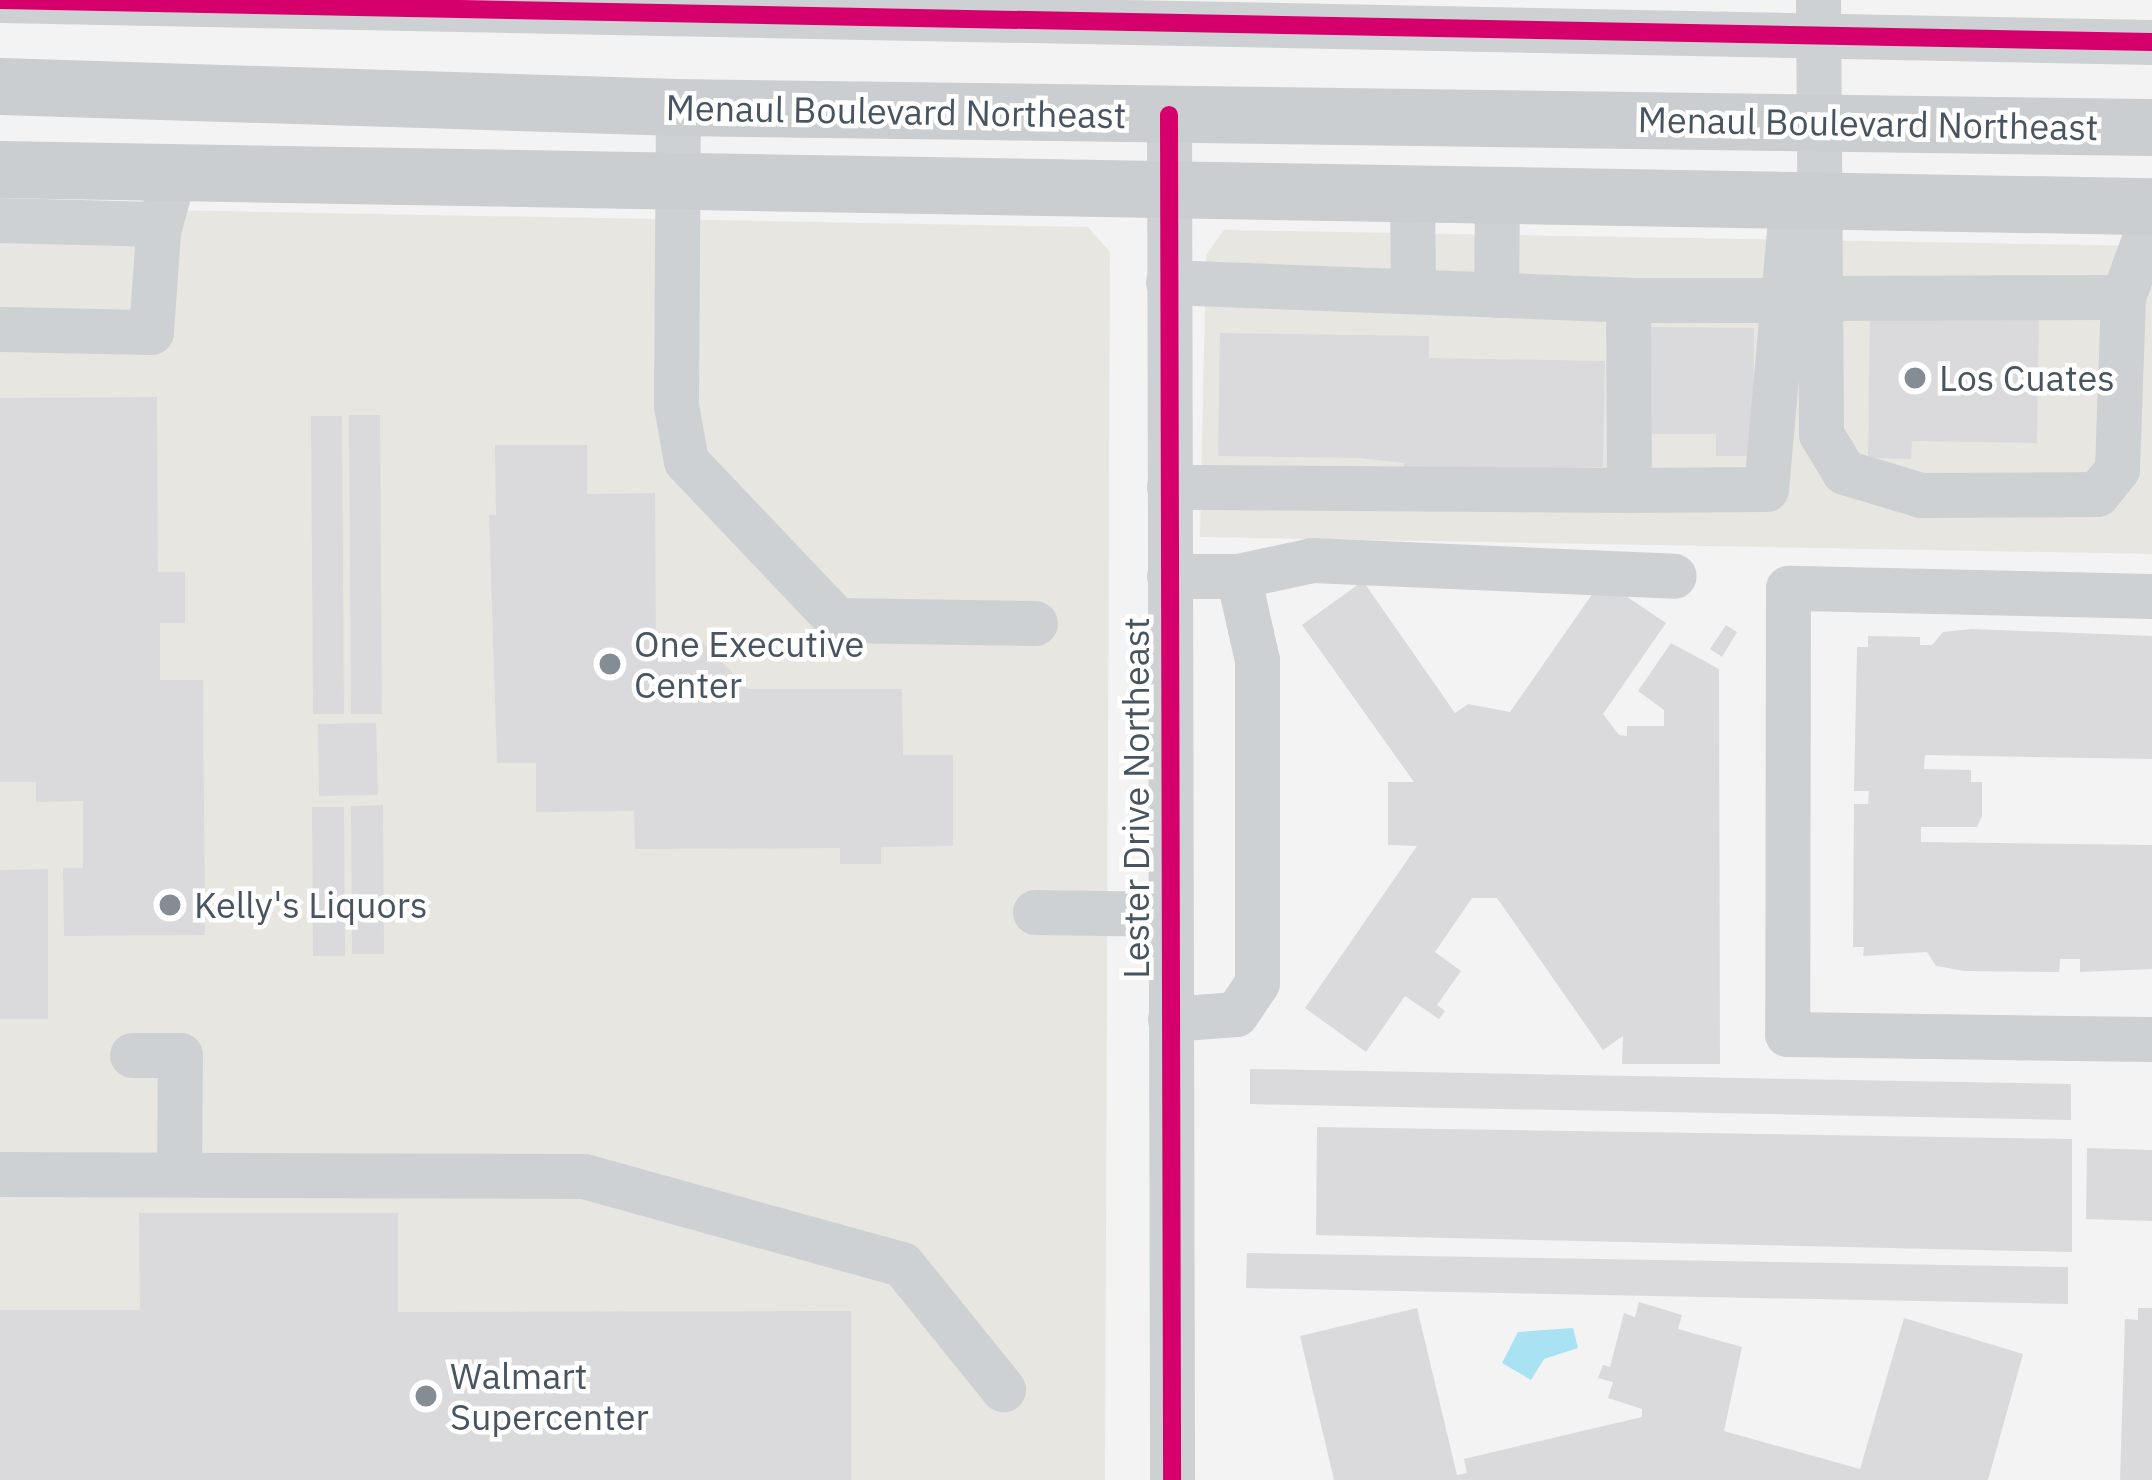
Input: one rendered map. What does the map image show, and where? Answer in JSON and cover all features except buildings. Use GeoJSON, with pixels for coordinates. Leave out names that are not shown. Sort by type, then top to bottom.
{"type":"FeatureCollection","features":[{"type":"Feature","properties":{"kind":"main road","name":"Menaul Boulevard Northeast"},"geometry":{"type":"LineString","coordinates":[[0,86],[678,107],[2152,127]]}},
{"type":"Feature","properties":{"kind":"main road","name":"Menaul Boulevard Northeast"},"geometry":{"type":"LineString","coordinates":[[0,169],[167,198],[678,183],[2152,206]]}},
{"type":"Feature","properties":{"kind":"street"},"geometry":{"type":"LineString","coordinates":[[0,1],[1817,18],[2152,43]]}},
{"type":"Feature","properties":{"kind":"street"},"geometry":{"type":"LineString","coordinates":[[1168,488],[1766,489],[1802,299],[1806,199],[1820,122],[1817,18]]}},
{"type":"Feature","properties":{"kind":"street"},"geometry":{"type":"LineString","coordinates":[[678,107],[676,405],[686,461],[837,620],[1035,623]]}},
{"type":"Feature","properties":{"kind":"street","name":"Lester Drive Northeast"},"geometry":{"type":"LineString","coordinates":[[1168,115],[1172,1480]]}},
{"type":"Feature","properties":{"kind":"street"},"geometry":{"type":"LineString","coordinates":[[1412,194],[1413,291]]}},
{"type":"Feature","properties":{"kind":"street"},"geometry":{"type":"LineString","coordinates":[[1496,295],[1497,196]]}},
{"type":"Feature","properties":{"kind":"street"},"geometry":{"type":"LineString","coordinates":[[0,220],[167,198],[151,332],[0,329]]}},
{"type":"Feature","properties":{"kind":"street"},"geometry":{"type":"LineString","coordinates":[[1802,299],[1821,434],[1844,472],[1943,495],[2097,494],[2117,469],[2123,297],[2152,217]]}},
{"type":"Feature","properties":{"kind":"street"},"geometry":{"type":"LineString","coordinates":[[1168,282],[1628,300],[2123,297]]}},
{"type":"Feature","properties":{"kind":"street"},"geometry":{"type":"LineString","coordinates":[[1628,300],[1629,490]]}},
{"type":"Feature","properties":{"kind":"street"},"geometry":{"type":"LineString","coordinates":[[1168,576],[1238,576],[1312,560],[1674,576]]}},
{"type":"Feature","properties":{"kind":"street"},"geometry":{"type":"LineString","coordinates":[[1170,1019],[1236,1014],[1257,983],[1257,660],[1238,576]]}},
{"type":"Feature","properties":{"kind":"street"},"geometry":{"type":"LineString","coordinates":[[2152,596],[1788,588],[1787,940],[1787,1034],[2152,1039]]}},
{"type":"Feature","properties":{"kind":"street"},"geometry":{"type":"LineString","coordinates":[[1035,912],[1170,914]]}},
{"type":"Feature","properties":{"kind":"street"},"geometry":{"type":"LineString","coordinates":[[132,1055],[180,1055],[179,1174]]}},
{"type":"Feature","properties":{"kind":"street"},"geometry":{"type":"LineString","coordinates":[[0,1174],[584,1176],[674,1196],[902,1264],[1003,1389]]}},
{"type":"Feature","properties":{"kind":"shaded area"},"geometry":{"type":"Polygon","coordinates":[[[0,207],[1088,227],[1110,252],[1105,1480],[0,1480],[0,207]]]}},
{"type":"Feature","properties":{"kind":"shaded area"},"geometry":{"type":"Polygon","coordinates":[[[1224,230],[2152,246],[2152,554],[1200,537],[1206,255],[1224,230]]]}},
{"type":"Feature","properties":{"kind":"water"},"geometry":{"type":"Polygon","coordinates":[[[1573,1328],[1578,1348],[1544,1359],[1531,1380],[1502,1363],[1518,1332],[1573,1328]]]}},
{"type":"Feature","properties":{"kind":"cycle path"},"geometry":{"type":"LineString","coordinates":[[0,0],[2152,42]]}},
{"type":"Feature","properties":{"kind":"cycle path"},"geometry":{"type":"LineString","coordinates":[[1169,115],[1172,1480]]}},
{"type":"Feature","properties":{"kind":"place","name":"Los Cuates"},"geometry":{"type":"Point","coordinates":[1915,378]}},
{"type":"Feature","properties":{"kind":"place","name":"One Executive Center"},"geometry":{"type":"Point","coordinates":[610,664]}},
{"type":"Feature","properties":{"kind":"place","name":"Kelly's Liquors"},"geometry":{"type":"Point","coordinates":[170,905]}},
{"type":"Feature","properties":{"kind":"place","name":"Walmart Supercenter"},"geometry":{"type":"Point","coordinates":[426,1396]}}]}
